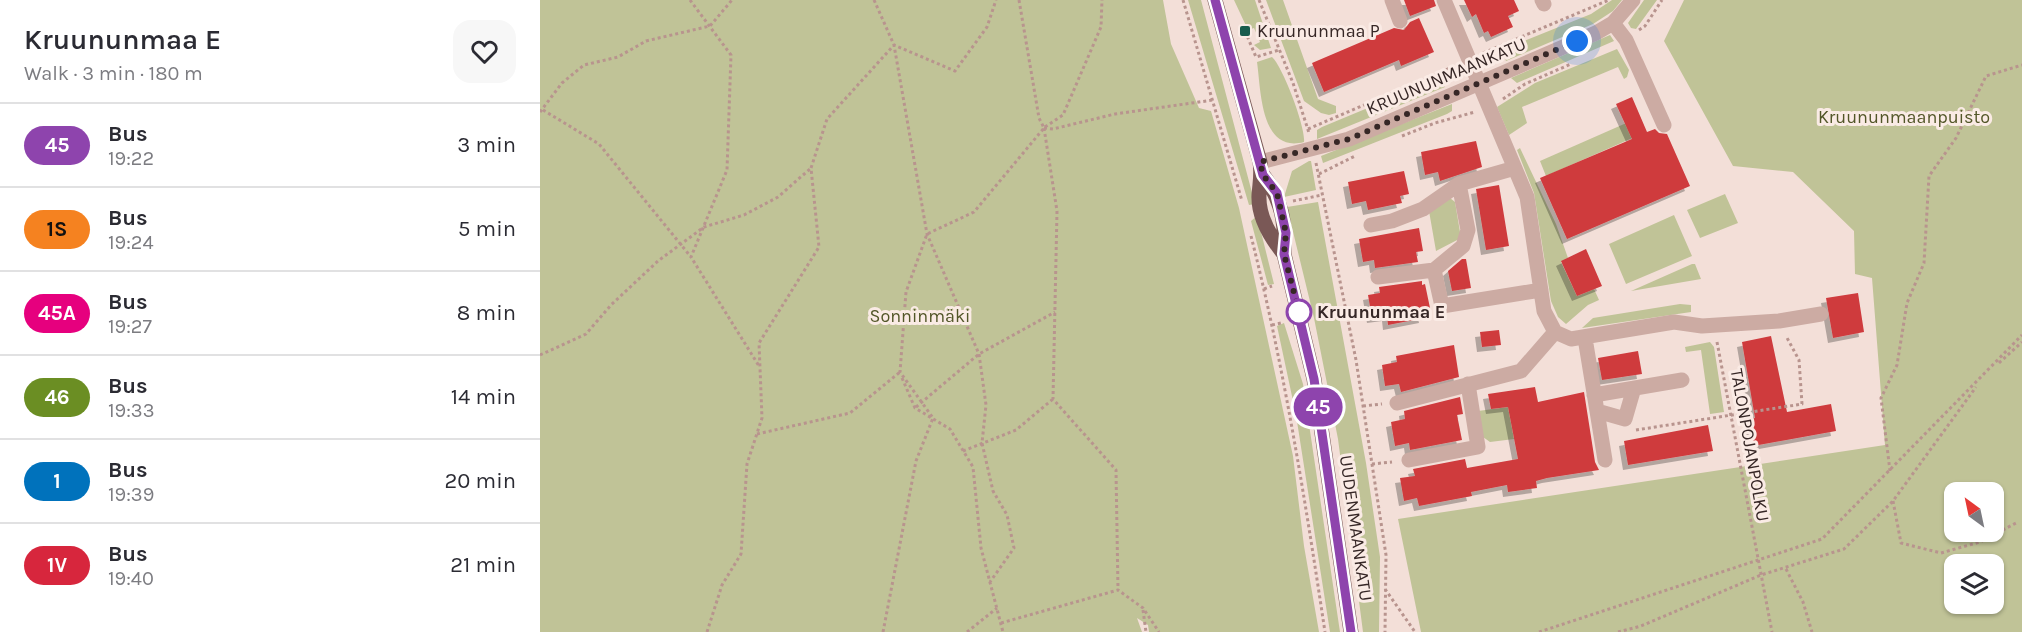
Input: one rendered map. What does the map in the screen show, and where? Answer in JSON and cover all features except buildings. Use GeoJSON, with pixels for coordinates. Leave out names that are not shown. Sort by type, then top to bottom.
{"type":"FeatureCollection","features":[{"type":"Feature","properties":{"kind":"main road","name":"UUDENMAANKATU"},"geometry":{"type":"LineString","coordinates":[[1215,0],[1261,168],[1259,197],[1261,208],[1270,236],[1284,254],[1314,379],[1351,632]]}},
{"type":"Feature","properties":{"kind":"street"},"geometry":{"type":"LineString","coordinates":[[1392,0],[1400,21]]}},
{"type":"Feature","properties":{"kind":"street"},"geometry":{"type":"LineString","coordinates":[[1444,0],[1527,197],[1541,290],[1548,323],[1555,332],[1571,339],[1674,322],[1702,326],[1779,321],[1821,314]]}},
{"type":"Feature","properties":{"kind":"street","name":"KRUUNUNMAANKATU"},"geometry":{"type":"LineString","coordinates":[[1261,168],[1349,139],[1596,33],[1613,23],[1634,0]]}},
{"type":"Feature","properties":{"kind":"street"},"geometry":{"type":"LineString","coordinates":[[1613,23],[1626,40],[1664,125]]}},
{"type":"Feature","properties":{"kind":"street"},"geometry":{"type":"LineString","coordinates":[[1371,225],[1392,221],[1423,209],[1459,184],[1515,168]]}},
{"type":"Feature","properties":{"kind":"street"},"geometry":{"type":"LineString","coordinates":[[1378,277],[1434,270],[1463,246],[1468,231],[1459,184]]}},
{"type":"Feature","properties":{"kind":"street"},"geometry":{"type":"LineString","coordinates":[[1434,270],[1442,306],[1541,290]]}},
{"type":"Feature","properties":{"kind":"street"},"geometry":{"type":"LineString","coordinates":[[1398,403],[1521,371],[1555,332]]}},
{"type":"Feature","properties":{"kind":"street"},"geometry":{"type":"LineString","coordinates":[[1585,338],[1605,460]]}},
{"type":"Feature","properties":{"kind":"street"},"geometry":{"type":"LineString","coordinates":[[1594,395],[1682,380]]}},
{"type":"Feature","properties":{"kind":"street"},"geometry":{"type":"LineString","coordinates":[[1409,460],[1478,447],[1468,384]]}},
{"type":"Feature","properties":{"kind":"street"},"geometry":{"type":"LineString","coordinates":[[1597,411],[1625,419],[1634,388]]}},
{"type":"Feature","properties":{"kind":"path"},"geometry":{"type":"LineString","coordinates":[[690,0],[731,55],[727,170],[691,256]]}},
{"type":"Feature","properties":{"kind":"path"},"geometry":{"type":"LineString","coordinates":[[732,0],[710,26],[646,41],[618,57],[584,65],[562,82],[542,111],[600,144],[691,256],[760,368]]}},
{"type":"Feature","properties":{"kind":"path"},"geometry":{"type":"LineString","coordinates":[[874,0],[894,45],[927,234],[979,354],[986,405],[982,443],[993,491],[1007,515],[1014,548],[990,582]]}},
{"type":"Feature","properties":{"kind":"path"},"geometry":{"type":"LineString","coordinates":[[894,45],[955,71],[987,27],[996,0]]}},
{"type":"Feature","properties":{"kind":"path"},"geometry":{"type":"LineString","coordinates":[[1019,0],[1039,118],[1044,128],[1057,211],[1053,399],[1116,470],[1118,590]]}},
{"type":"Feature","properties":{"kind":"path"},"geometry":{"type":"LineString","coordinates":[[1003,632],[981,548],[973,467],[950,429],[915,408],[900,372],[906,292],[927,234],[974,212],[1044,128],[1063,115],[1101,27],[1102,0]]}},
{"type":"Feature","properties":{"kind":"path"},"geometry":{"type":"LineString","coordinates":[[1183,0],[1242,203]]}},
{"type":"Feature","properties":{"kind":"path"},"geometry":{"type":"LineString","coordinates":[[1259,0],[1313,149],[1356,360],[1386,555],[1385,632]]}},
{"type":"Feature","properties":{"kind":"path"},"geometry":{"type":"LineString","coordinates":[[1245,31],[1256,57],[1279,50]]}},
{"type":"Feature","properties":{"kind":"path"},"geometry":{"type":"LineString","coordinates":[[707,632],[722,585],[741,554],[747,464],[762,418],[759,343],[819,248],[811,168],[827,119],[894,45]]}},
{"type":"Feature","properties":{"kind":"path"},"geometry":{"type":"LineString","coordinates":[[1890,471],[1881,398],[1897,365],[1907,303],[1924,263],[1929,176],[1956,138],[1986,76],[2022,65]]}},
{"type":"Feature","properties":{"kind":"path"},"geometry":{"type":"LineString","coordinates":[[1044,128],[1053,129],[1115,114],[1213,100]]}},
{"type":"Feature","properties":{"kind":"path"},"geometry":{"type":"LineString","coordinates":[[540,355],[586,334],[611,305],[680,243],[704,227],[744,215],[778,197],[811,168]]}},
{"type":"Feature","properties":{"kind":"path"},"geometry":{"type":"LineString","coordinates":[[1250,231],[1264,289],[1303,486],[1325,632]]}},
{"type":"Feature","properties":{"kind":"path"},"geometry":{"type":"LineString","coordinates":[[1264,289],[1272,286]]}},
{"type":"Feature","properties":{"kind":"path"},"geometry":{"type":"LineString","coordinates":[[915,408],[979,354],[1055,312]]}},
{"type":"Feature","properties":{"kind":"path"},"geometry":{"type":"LineString","coordinates":[[1625,419],[1631,431],[1802,404],[1799,360],[1779,321]]}},
{"type":"Feature","properties":{"kind":"path"},"geometry":{"type":"LineString","coordinates":[[1271,325],[1281,322]]}},
{"type":"Feature","properties":{"kind":"path","name":"TALONPOJANPOLKU"},"geometry":{"type":"LineString","coordinates":[[1702,326],[1713,335],[1718,345],[1772,632]]}},
{"type":"Feature","properties":{"kind":"path"},"geometry":{"type":"LineString","coordinates":[[1539,632],[1822,539],[2022,335]]}},
{"type":"Feature","properties":{"kind":"path"},"geometry":{"type":"LineString","coordinates":[[1618,632],[1641,626],[1761,575],[1844,549],[1893,501],[1983,377],[2022,342]]}},
{"type":"Feature","properties":{"kind":"path"},"geometry":{"type":"LineString","coordinates":[[900,372],[933,418]]}},
{"type":"Feature","properties":{"kind":"path"},"geometry":{"type":"LineString","coordinates":[[757,434],[850,413],[900,372]]}},
{"type":"Feature","properties":{"kind":"path"},"geometry":{"type":"LineString","coordinates":[[963,451],[1016,430],[1053,399]]}},
{"type":"Feature","properties":{"kind":"path"},"geometry":{"type":"LineString","coordinates":[[883,632],[916,461],[933,418]]}},
{"type":"Feature","properties":{"kind":"path"},"geometry":{"type":"LineString","coordinates":[[1372,464],[1409,460]]}},
{"type":"Feature","properties":{"kind":"path"},"geometry":{"type":"LineString","coordinates":[[1893,501],[1900,543],[1941,553],[1980,542],[2016,523]]}},
{"type":"Feature","properties":{"kind":"path"},"geometry":{"type":"LineString","coordinates":[[1786,569],[1803,602],[1812,632]]}},
{"type":"Feature","properties":{"kind":"path"},"geometry":{"type":"LineString","coordinates":[[1385,589],[1415,632]]}},
{"type":"Feature","properties":{"kind":"path"},"geometry":{"type":"LineString","coordinates":[[1118,590],[1143,608],[1159,632]]}},
{"type":"Feature","properties":{"kind":"path"},"geometry":{"type":"LineString","coordinates":[[1001,623],[1118,590]]}},
{"type":"Feature","properties":{"kind":"path"},"geometry":{"type":"LineString","coordinates":[[968,632],[997,608]]}},
{"type":"Feature","properties":{"kind":"path"},"geometry":{"type":"LineString","coordinates":[[1143,608],[1146,632]]}},
{"type":"Feature","properties":{"kind":"path"},"geometry":{"type":"LineString","coordinates":[[1634,632],[1641,626]]}},
{"type":"Feature","properties":{"kind":"green space","name":"Sonninmäki"},"geometry":{"type":"Polygon","coordinates":[[[540,0],[1163,0],[1171,44],[1199,108],[1211,111],[1239,208],[1293,456],[1304,546],[1319,632],[1149,632],[1148,625],[1137,618],[1142,632],[540,632],[540,0]]]}},
{"type":"Feature","properties":{"kind":"green space"},"geometry":{"type":"Polygon","coordinates":[[[1188,0],[1201,0],[1255,204],[1249,205],[1188,0]]]}},
{"type":"Feature","properties":{"kind":"green space"},"geometry":{"type":"Polygon","coordinates":[[[1234,0],[1255,0],[1271,48],[1260,50],[1254,45],[1260,42],[1254,28],[1248,30],[1234,0]]]}},
{"type":"Feature","properties":{"kind":"green space"},"geometry":{"type":"Polygon","coordinates":[[[1266,0],[1283,0],[1318,99],[1336,106],[1336,113],[1329,115],[1321,113],[1304,101],[1266,0]]]}},
{"type":"Feature","properties":{"kind":"green space"},"geometry":{"type":"Polygon","coordinates":[[[1612,0],[1622,0],[1613,11],[1593,24],[1506,61],[1503,54],[1507,48],[1591,14],[1612,0]]]}},
{"type":"Feature","properties":{"kind":"green space"},"geometry":{"type":"Polygon","coordinates":[[[1644,0],[1657,0],[1636,29],[1631,28],[1628,23],[1644,0]]]}},
{"type":"Feature","properties":{"kind":"green space","name":"Kruununmaanpuisto"},"geometry":{"type":"Polygon","coordinates":[[[1684,0],[2022,0],[2022,632],[1421,632],[1398,519],[1885,445],[1872,278],[1855,274],[1854,231],[1793,172],[1733,166],[1664,41],[1684,0]]]}},
{"type":"Feature","properties":{"kind":"green space"},"geometry":{"type":"Polygon","coordinates":[[[1610,35],[1614,41],[1517,83],[1511,78],[1610,35]]]}},
{"type":"Feature","properties":{"kind":"green space"},"geometry":{"type":"Polygon","coordinates":[[[1617,49],[1629,70],[1627,77],[1624,79],[1618,67],[1522,107],[1527,123],[1509,135],[1497,107],[1535,83],[1617,49]]]}},
{"type":"Feature","properties":{"kind":"green space"},"geometry":{"type":"Polygon","coordinates":[[[1272,57],[1293,98],[1304,142],[1290,143],[1279,138],[1271,129],[1266,117],[1257,62],[1272,57]]]}},
{"type":"Feature","properties":{"kind":"green space"},"geometry":{"type":"Polygon","coordinates":[[[1435,80],[1442,81],[1445,87],[1317,139],[1317,130],[1322,127],[1435,80]]]}},
{"type":"Feature","properties":{"kind":"green space"},"geometry":{"type":"Polygon","coordinates":[[[1452,104],[1452,111],[1447,114],[1323,163],[1321,156],[1452,104]]]}},
{"type":"Feature","properties":{"kind":"green space"},"geometry":{"type":"Polygon","coordinates":[[[1640,117],[1646,132],[1546,176],[1540,161],[1640,117]]]}},
{"type":"Feature","properties":{"kind":"green space"},"geometry":{"type":"Polygon","coordinates":[[[1520,148],[1556,224],[1568,258],[1561,262],[1577,296],[1594,289],[1599,300],[1588,305],[1566,324],[1558,317],[1551,301],[1534,193],[1517,150],[1520,148]]]}},
{"type":"Feature","properties":{"kind":"green space"},"geometry":{"type":"Polygon","coordinates":[[[1311,161],[1316,190],[1284,197],[1292,171],[1311,161]]]}},
{"type":"Feature","properties":{"kind":"green space"},"geometry":{"type":"Polygon","coordinates":[[[1725,194],[1738,223],[1700,238],[1687,210],[1725,194]]]}},
{"type":"Feature","properties":{"kind":"green space"},"geometry":{"type":"Polygon","coordinates":[[[1450,198],[1455,202],[1461,238],[1436,251],[1429,211],[1450,198]]]}},
{"type":"Feature","properties":{"kind":"green space"},"geometry":{"type":"Polygon","coordinates":[[[1318,202],[1366,463],[1380,557],[1379,632],[1363,632],[1338,439],[1314,318],[1287,207],[1318,202]]]}},
{"type":"Feature","properties":{"kind":"green space"},"geometry":{"type":"Polygon","coordinates":[[[1674,215],[1692,256],[1626,284],[1609,244],[1674,215]]]}},
{"type":"Feature","properties":{"kind":"green space"},"geometry":{"type":"Polygon","coordinates":[[[1257,216],[1274,284],[1268,285],[1251,221],[1257,216]]]}},
{"type":"Feature","properties":{"kind":"green space"},"geometry":{"type":"Polygon","coordinates":[[[1695,264],[1701,279],[1631,291],[1695,264]]]}},
{"type":"Feature","properties":{"kind":"green space"},"geometry":{"type":"Polygon","coordinates":[[[1680,304],[1691,305],[1691,312],[1582,328],[1593,318],[1680,304]]]}},
{"type":"Feature","properties":{"kind":"green space"},"geometry":{"type":"Polygon","coordinates":[[[1284,323],[1303,384],[1340,632],[1330,632],[1296,415],[1277,326],[1284,323]]]}},
{"type":"Feature","properties":{"kind":"green space"},"geometry":{"type":"Polygon","coordinates":[[[1710,342],[1714,347],[1724,412],[1710,414],[1701,350],[1686,352],[1685,347],[1710,342]]]}},
{"type":"Feature","properties":{"kind":"green space"},"geometry":{"type":"Polygon","coordinates":[[[1508,407],[1514,439],[1490,442],[1483,437],[1478,411],[1508,407]]]}},
{"type":"Feature","properties":{"kind":"bus line","name":"45"},"geometry":{"type":"LineString","coordinates":[[1215,0],[1263,175],[1277,193],[1280,203],[1286,233],[1284,254],[1314,379],[1351,632]]}},
{"type":"Feature","properties":{"kind":"place","name":"Kruununmaa P"},"geometry":{"type":"Point","coordinates":[1245,31]}},
{"type":"Feature","properties":{"kind":"place","name":"Kruununmaa E"},"geometry":{"type":"Point","coordinates":[1299,312]}},
{"type":"Feature","properties":{"kind":"route"},"geometry":{"type":"LineString","coordinates":[[1299,312],[1284,254],[1286,233],[1277,193],[1263,175],[1260,162],[1349,139],[1577,41]]}}]}
